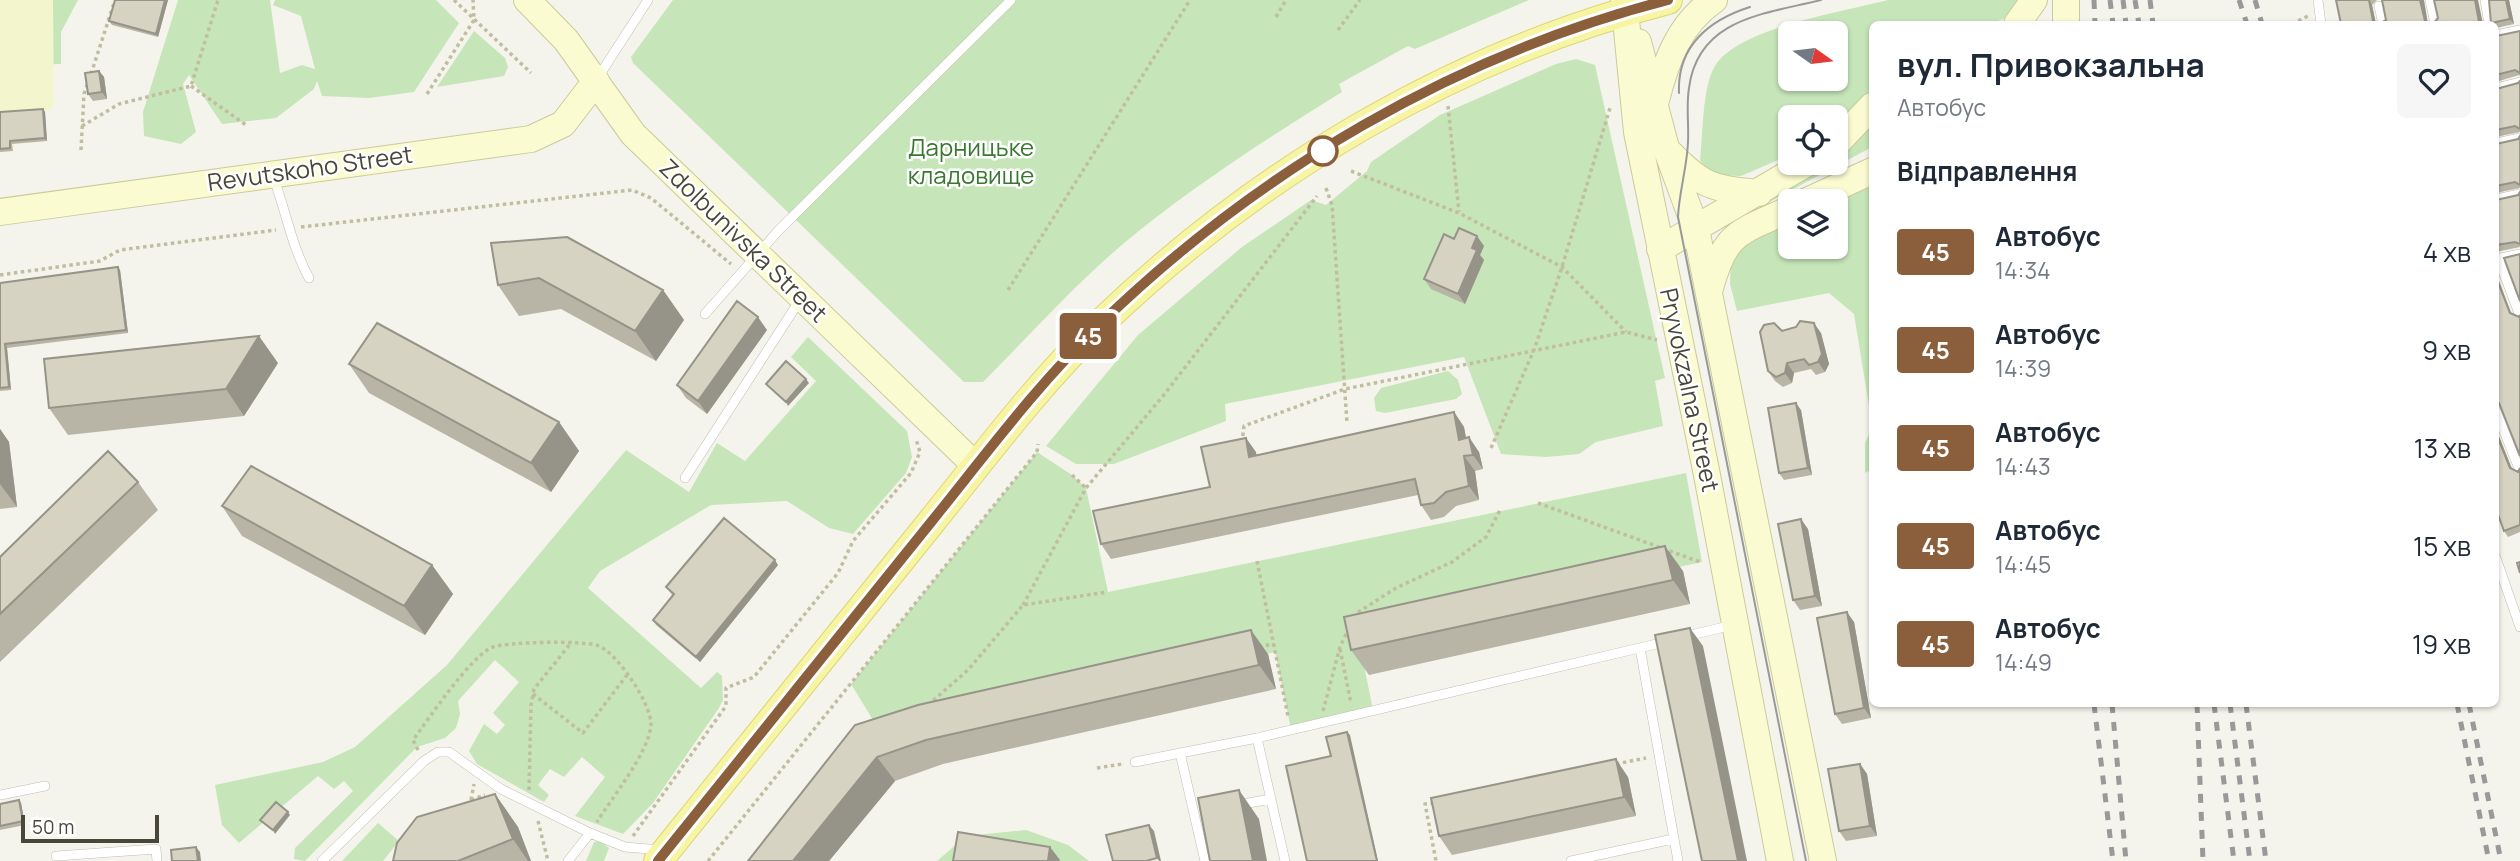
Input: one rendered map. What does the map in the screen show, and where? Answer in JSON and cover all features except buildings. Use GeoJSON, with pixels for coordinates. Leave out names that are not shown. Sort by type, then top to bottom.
{"type":"FeatureCollection","features":[{"type":"Feature","properties":{"kind":"main road","name":"Zdolbunivska Street"},"geometry":{"type":"LineString","coordinates":[[527,0],[566,40],[633,134],[976,466]]}},
{"type":"Feature","properties":{"kind":"main road"},"geometry":{"type":"LineString","coordinates":[[662,856],[1023,407],[1097,327],[1144,283],[1245,204],[1346,135],[1448,79],[1498,56],[1629,4],[1668,0]]}},
{"type":"Feature","properties":{"kind":"main road","name":"Pryvokzalna Street"},"geometry":{"type":"LineString","coordinates":[[1656,102],[1674,46],[1693,19],[1714,0]]}},
{"type":"Feature","properties":{"kind":"main road"},"geometry":{"type":"LineString","coordinates":[[2019,21],[2034,0]]}},
{"type":"Feature","properties":{"kind":"main road"},"geometry":{"type":"LineString","coordinates":[[2066,0],[2066,21]]}},
{"type":"Feature","properties":{"kind":"main road","name":"Pryvokzalna Street"},"geometry":{"type":"LineString","coordinates":[[1629,4],[1666,149],[1696,229],[1823,861]]}},
{"type":"Feature","properties":{"kind":"main road","name":"Pryvokzalna Street"},"geometry":{"type":"LineString","coordinates":[[1629,4],[1637,132],[1706,470],[1780,861]]}},
{"type":"Feature","properties":{"kind":"main road","name":"Revutskoho Street"},"geometry":{"type":"LineString","coordinates":[[0,212],[531,139],[563,124],[596,81]]}},
{"type":"Feature","properties":{"kind":"main road"},"geometry":{"type":"LineString","coordinates":[[1848,131],[1869,109]]}},
{"type":"Feature","properties":{"kind":"main road"},"geometry":{"type":"LineString","coordinates":[[1666,149],[1699,181],[1723,189],[1759,193]]}},
{"type":"Feature","properties":{"kind":"main road"},"geometry":{"type":"LineString","coordinates":[[1833,189],[1869,172]]}},
{"type":"Feature","properties":{"kind":"main road"},"geometry":{"type":"LineString","coordinates":[[1660,249],[1788,175]]}},
{"type":"Feature","properties":{"kind":"main road"},"geometry":{"type":"LineString","coordinates":[[1709,293],[1718,260],[1728,242],[1745,230],[1778,215]]}},
{"type":"Feature","properties":{"kind":"lane"},"geometry":{"type":"LineString","coordinates":[[596,81],[648,0]]}},
{"type":"Feature","properties":{"kind":"lane"},"geometry":{"type":"LineString","coordinates":[[705,314],[757,255],[1011,0]]}},
{"type":"Feature","properties":{"kind":"lane"},"geometry":{"type":"LineString","coordinates":[[2318,0],[2321,21]]}},
{"type":"Feature","properties":{"kind":"lane"},"geometry":{"type":"LineString","coordinates":[[2430,0],[2434,21]]}},
{"type":"Feature","properties":{"kind":"lane"},"geometry":{"type":"LineString","coordinates":[[2485,0],[2488,21]]}},
{"type":"Feature","properties":{"kind":"lane"},"geometry":{"type":"LineString","coordinates":[[2378,6],[2382,21]]}},
{"type":"Feature","properties":{"kind":"lane"},"geometry":{"type":"LineString","coordinates":[[2499,34],[2520,30]]}},
{"type":"Feature","properties":{"kind":"lane"},"geometry":{"type":"LineString","coordinates":[[2499,87],[2520,82]]}},
{"type":"Feature","properties":{"kind":"lane"},"geometry":{"type":"LineString","coordinates":[[2499,142],[2520,138]]}},
{"type":"Feature","properties":{"kind":"lane"},"geometry":{"type":"LineString","coordinates":[[272,174],[291,228],[297,256],[309,278]]}},
{"type":"Feature","properties":{"kind":"lane"},"geometry":{"type":"LineString","coordinates":[[2499,198],[2520,194]]}},
{"type":"Feature","properties":{"kind":"lane"},"geometry":{"type":"LineString","coordinates":[[2499,259],[2520,254]]}},
{"type":"Feature","properties":{"kind":"lane"},"geometry":{"type":"LineString","coordinates":[[2499,264],[2520,316]]}},
{"type":"Feature","properties":{"kind":"lane"},"geometry":{"type":"LineString","coordinates":[[685,478],[801,298]]}},
{"type":"Feature","properties":{"kind":"lane"},"geometry":{"type":"LineString","coordinates":[[2499,418],[2520,471]]}},
{"type":"Feature","properties":{"kind":"lane"},"geometry":{"type":"LineString","coordinates":[[2499,567],[2520,627]]}},
{"type":"Feature","properties":{"kind":"lane"},"geometry":{"type":"LineString","coordinates":[[1135,762],[1257,738],[1734,625]]}},
{"type":"Feature","properties":{"kind":"lane"},"geometry":{"type":"LineString","coordinates":[[1640,648],[1678,861]]}},
{"type":"Feature","properties":{"kind":"lane"},"geometry":{"type":"LineString","coordinates":[[1257,738],[1284,861]]}},
{"type":"Feature","properties":{"kind":"lane"},"geometry":{"type":"LineString","coordinates":[[322,861],[424,761],[438,752],[449,752],[531,804],[590,833],[625,847],[662,856]]}},
{"type":"Feature","properties":{"kind":"lane"},"geometry":{"type":"LineString","coordinates":[[1180,753],[1205,861]]}},
{"type":"Feature","properties":{"kind":"lane"},"geometry":{"type":"LineString","coordinates":[[0,794],[44,786]]}},
{"type":"Feature","properties":{"kind":"lane"},"geometry":{"type":"LineString","coordinates":[[1232,806],[1271,799]]}},
{"type":"Feature","properties":{"kind":"lane"},"geometry":{"type":"LineString","coordinates":[[1194,813],[1207,810]]}},
{"type":"Feature","properties":{"kind":"lane"},"geometry":{"type":"LineString","coordinates":[[568,861],[590,833]]}},
{"type":"Feature","properties":{"kind":"lane"},"geometry":{"type":"LineString","coordinates":[[1571,861],[1674,839]]}},
{"type":"Feature","properties":{"kind":"lane"},"geometry":{"type":"LineString","coordinates":[[56,856],[156,849],[157,861]]}},
{"type":"Feature","properties":{"kind":"path"},"geometry":{"type":"LineString","coordinates":[[81,150],[84,94],[115,0]]}},
{"type":"Feature","properties":{"kind":"path"},"geometry":{"type":"LineString","coordinates":[[191,86],[218,0]]}},
{"type":"Feature","properties":{"kind":"path"},"geometry":{"type":"LineString","coordinates":[[454,0],[531,73]]}},
{"type":"Feature","properties":{"kind":"path"},"geometry":{"type":"LineString","coordinates":[[427,94],[474,20],[473,0]]}},
{"type":"Feature","properties":{"kind":"path"},"geometry":{"type":"LineString","coordinates":[[1008,289],[1190,0]]}},
{"type":"Feature","properties":{"kind":"path"},"geometry":{"type":"LineString","coordinates":[[1276,17],[1286,0]]}},
{"type":"Feature","properties":{"kind":"path"},"geometry":{"type":"LineString","coordinates":[[1338,30],[1360,0]]}},
{"type":"Feature","properties":{"kind":"path"},"geometry":{"type":"LineString","coordinates":[[82,126],[119,104],[191,86],[246,125]]}},
{"type":"Feature","properties":{"kind":"path"},"geometry":{"type":"LineString","coordinates":[[1448,106],[1459,213]]}},
{"type":"Feature","properties":{"kind":"path"},"geometry":{"type":"LineString","coordinates":[[1491,449],[1534,350],[1610,108]]}},
{"type":"Feature","properties":{"kind":"path"},"geometry":{"type":"LineString","coordinates":[[1351,171],[1459,213],[1562,267],[1626,332]]}},
{"type":"Feature","properties":{"kind":"path"},"geometry":{"type":"LineString","coordinates":[[1326,188],[1332,205],[1347,424]]}},
{"type":"Feature","properties":{"kind":"path"},"geometry":{"type":"LineString","coordinates":[[0,275],[100,261],[120,250],[621,190]]}},
{"type":"Feature","properties":{"kind":"path"},"geometry":{"type":"LineString","coordinates":[[926,706],[968,670],[1023,605],[1086,488],[1163,396],[1317,196]]}},
{"type":"Feature","properties":{"kind":"path"},"geometry":{"type":"LineString","coordinates":[[1242,444],[1244,426],[1345,389],[1626,332],[1662,341]]}},
{"type":"Feature","properties":{"kind":"path"},"geometry":{"type":"LineString","coordinates":[[708,861],[1037,452],[1038,444]]}},
{"type":"Feature","properties":{"kind":"path"},"geometry":{"type":"LineString","coordinates":[[625,847],[726,706],[726,688],[754,677],[838,573],[853,541],[911,473],[920,452]]}},
{"type":"Feature","properties":{"kind":"path"},"geometry":{"type":"LineString","coordinates":[[1072,475],[1086,488]]}},
{"type":"Feature","properties":{"kind":"path"},"geometry":{"type":"LineString","coordinates":[[1538,503],[1702,562]]}},
{"type":"Feature","properties":{"kind":"path"},"geometry":{"type":"LineString","coordinates":[[1320,723],[1340,647],[1357,613],[1396,588],[1452,562],[1486,537],[1500,510]]}},
{"type":"Feature","properties":{"kind":"path"},"geometry":{"type":"LineString","coordinates":[[1257,561],[1291,729]]}},
{"type":"Feature","properties":{"kind":"path"},"geometry":{"type":"LineString","coordinates":[[1023,605],[1107,592]]}},
{"type":"Feature","properties":{"kind":"path"},"geometry":{"type":"LineString","coordinates":[[548,861],[531,804],[533,694],[572,642]]}},
{"type":"Feature","properties":{"kind":"path"},"geometry":{"type":"LineString","coordinates":[[424,761],[412,740],[477,657],[493,647],[572,642],[600,646],[627,675],[649,708],[651,726],[644,745],[590,833]]}},
{"type":"Feature","properties":{"kind":"path"},"geometry":{"type":"LineString","coordinates":[[1248,649],[1273,644]]}},
{"type":"Feature","properties":{"kind":"path"},"geometry":{"type":"LineString","coordinates":[[1340,647],[1353,716]]}},
{"type":"Feature","properties":{"kind":"path"},"geometry":{"type":"LineString","coordinates":[[533,694],[583,733],[627,675]]}},
{"type":"Feature","properties":{"kind":"path"},"geometry":{"type":"LineString","coordinates":[[1607,766],[1658,755]]}},
{"type":"Feature","properties":{"kind":"path"},"geometry":{"type":"LineString","coordinates":[[1097,768],[1135,762]]}},
{"type":"Feature","properties":{"kind":"path"},"geometry":{"type":"LineString","coordinates":[[463,809],[471,800],[476,771]]}},
{"type":"Feature","properties":{"kind":"path"},"geometry":{"type":"LineString","coordinates":[[1436,861],[1425,804],[1438,802]]}},
{"type":"Feature","properties":{"kind":"green space"},"geometry":{"type":"Polygon","coordinates":[[[0,0],[78,0],[61,32],[61,64],[0,66],[0,0]]]}},
{"type":"Feature","properties":{"kind":"green space"},"geometry":{"type":"Polygon","coordinates":[[[178,0],[270,0],[280,73],[302,65],[315,69],[301,16],[273,5],[275,0],[436,0],[459,23],[414,92],[369,98],[322,96],[317,81],[314,89],[276,118],[222,124],[189,75],[183,84],[196,132],[181,144],[144,136],[143,112],[178,0]]]}},
{"type":"Feature","properties":{"kind":"green space","name":"Дарницьке кладовище"},"geometry":{"type":"Polygon","coordinates":[[[673,0],[1529,0],[1415,49],[1408,46],[1339,84],[1342,92],[1214,175],[1119,247],[983,382],[964,382],[633,63],[631,57],[673,0]]]}},
{"type":"Feature","properties":{"kind":"green space"},"geometry":{"type":"Polygon","coordinates":[[[1888,0],[2020,0],[2006,18],[1998,21],[1869,21],[1869,95],[1848,115],[1848,105],[1778,105],[1778,160],[1741,176],[1714,175],[1700,161],[1705,98],[1715,66],[1727,53],[1746,41],[1778,28],[1778,91],[1848,91],[1848,21],[1802,21],[1888,0]]]}},
{"type":"Feature","properties":{"kind":"green space"},"geometry":{"type":"Polygon","coordinates":[[[474,31],[505,58],[508,67],[504,76],[437,87],[474,31]]]}},
{"type":"Feature","properties":{"kind":"green space"},"geometry":{"type":"Polygon","coordinates":[[[1576,59],[1595,65],[1665,378],[1655,381],[1663,426],[1596,442],[1579,454],[1546,457],[1501,454],[1464,357],[1225,404],[1226,421],[1114,464],[1076,464],[1046,446],[1138,335],[1242,247],[1311,200],[1326,205],[1367,171],[1371,162],[1440,115],[1556,64],[1576,59]]]}},
{"type":"Feature","properties":{"kind":"green space"},"geometry":{"type":"Polygon","coordinates":[[[1869,119],[1869,149],[1848,160],[1848,142],[1869,119]]]}},
{"type":"Feature","properties":{"kind":"green space"},"geometry":{"type":"Polygon","coordinates":[[[1801,175],[1820,175],[1793,189],[1778,189],[1778,197],[1743,216],[1739,208],[1801,175]]]}},
{"type":"Feature","properties":{"kind":"green space"},"geometry":{"type":"Polygon","coordinates":[[[1869,178],[1869,406],[1854,314],[1829,293],[1737,311],[1730,284],[1731,254],[1757,235],[1778,224],[1778,259],[1848,259],[1848,193],[1869,178]]]}},
{"type":"Feature","properties":{"kind":"green space"},"geometry":{"type":"Polygon","coordinates":[[[808,337],[907,431],[912,457],[906,473],[853,534],[829,528],[787,501],[711,505],[600,571],[588,588],[701,688],[717,672],[722,676],[723,700],[719,708],[653,803],[623,834],[575,816],[605,777],[582,757],[564,777],[550,769],[538,785],[549,795],[544,802],[477,764],[469,751],[484,724],[497,734],[505,725],[493,713],[519,682],[495,660],[458,701],[460,714],[456,728],[445,738],[417,747],[305,861],[294,859],[295,848],[353,791],[344,781],[334,789],[318,776],[239,843],[222,825],[215,785],[323,762],[355,747],[447,665],[626,450],[689,492],[717,443],[745,461],[816,381],[791,357],[808,337]]]}},
{"type":"Feature","properties":{"kind":"green space"},"geometry":{"type":"Polygon","coordinates":[[[1448,371],[1458,380],[1462,394],[1456,399],[1385,413],[1376,411],[1374,398],[1381,388],[1448,371]]]}},
{"type":"Feature","properties":{"kind":"green space"},"geometry":{"type":"Polygon","coordinates":[[[1869,434],[1869,471],[1865,473],[1865,443],[1869,434]]]}},
{"type":"Feature","properties":{"kind":"green space"},"geometry":{"type":"Polygon","coordinates":[[[1037,452],[1072,475],[1086,488],[1108,592],[1686,473],[1702,562],[1358,636],[1373,710],[1291,729],[1275,652],[887,743],[851,684],[1037,452]]]}},
{"type":"Feature","properties":{"kind":"green space"},"geometry":{"type":"Polygon","coordinates":[[[378,823],[399,841],[383,861],[342,861],[378,823]]]}},
{"type":"Feature","properties":{"kind":"green space"},"geometry":{"type":"Polygon","coordinates":[[[1026,830],[1068,845],[1089,861],[937,861],[966,836],[1026,830]]]}},
{"type":"Feature","properties":{"kind":"green space"},"geometry":{"type":"Polygon","coordinates":[[[600,841],[609,848],[604,861],[586,861],[594,842],[600,841]]]}},
{"type":"Feature","properties":{"kind":"sand"},"geometry":{"type":"Polygon","coordinates":[[[0,0],[53,0],[54,106],[45,112],[47,141],[13,144],[13,151],[0,152],[0,0]]]}},
{"type":"Feature","properties":{"kind":"tram line"},"geometry":{"type":"LineString","coordinates":[[1806,861],[1678,217],[1687,152],[1689,88],[1695,65],[1706,47],[1720,33],[1737,23],[1821,0]]}},
{"type":"Feature","properties":{"kind":"tram line"},"geometry":{"type":"LineString","coordinates":[[1679,93],[1683,62],[1698,37],[1721,19],[1750,7]]}},
{"type":"Feature","properties":{"kind":"railway"},"geometry":{"type":"LineString","coordinates":[[2094,0],[2095,21]]}},
{"type":"Feature","properties":{"kind":"railway"},"geometry":{"type":"LineString","coordinates":[[2110,0],[2113,21]]}},
{"type":"Feature","properties":{"kind":"railway"},"geometry":{"type":"LineString","coordinates":[[2123,0],[2126,21]]}},
{"type":"Feature","properties":{"kind":"railway"},"geometry":{"type":"LineString","coordinates":[[2135,0],[2138,21]]}},
{"type":"Feature","properties":{"kind":"railway"},"geometry":{"type":"LineString","coordinates":[[2150,0],[2153,21]]}},
{"type":"Feature","properties":{"kind":"railway"},"geometry":{"type":"LineString","coordinates":[[2239,0],[2246,21]]}},
{"type":"Feature","properties":{"kind":"railway"},"geometry":{"type":"LineString","coordinates":[[2255,0],[2261,21]]}},
{"type":"Feature","properties":{"kind":"railway"},"geometry":{"type":"LineString","coordinates":[[2094,707],[2113,861]]}},
{"type":"Feature","properties":{"kind":"railway"},"geometry":{"type":"LineString","coordinates":[[2112,707],[2126,861]]}},
{"type":"Feature","properties":{"kind":"railway"},"geometry":{"type":"LineString","coordinates":[[2197,707],[2203,861]]}},
{"type":"Feature","properties":{"kind":"railway"},"geometry":{"type":"LineString","coordinates":[[2214,707],[2234,861]]}},
{"type":"Feature","properties":{"kind":"railway"},"geometry":{"type":"LineString","coordinates":[[2230,707],[2250,861]]}},
{"type":"Feature","properties":{"kind":"railway"},"geometry":{"type":"LineString","coordinates":[[2246,707],[2266,861]]}},
{"type":"Feature","properties":{"kind":"railway"},"geometry":{"type":"LineString","coordinates":[[2458,707],[2489,861]]}},
{"type":"Feature","properties":{"kind":"railway"},"geometry":{"type":"LineString","coordinates":[[2470,707],[2501,861]]}},
{"type":"Feature","properties":{"kind":"bus line","name":"45"},"geometry":{"type":"LineString","coordinates":[[658,861],[1011,422],[1052,374],[1144,283],[1193,242],[1245,204],[1346,135],[1398,105],[1498,56],[1586,23],[1668,0]]}}]}
